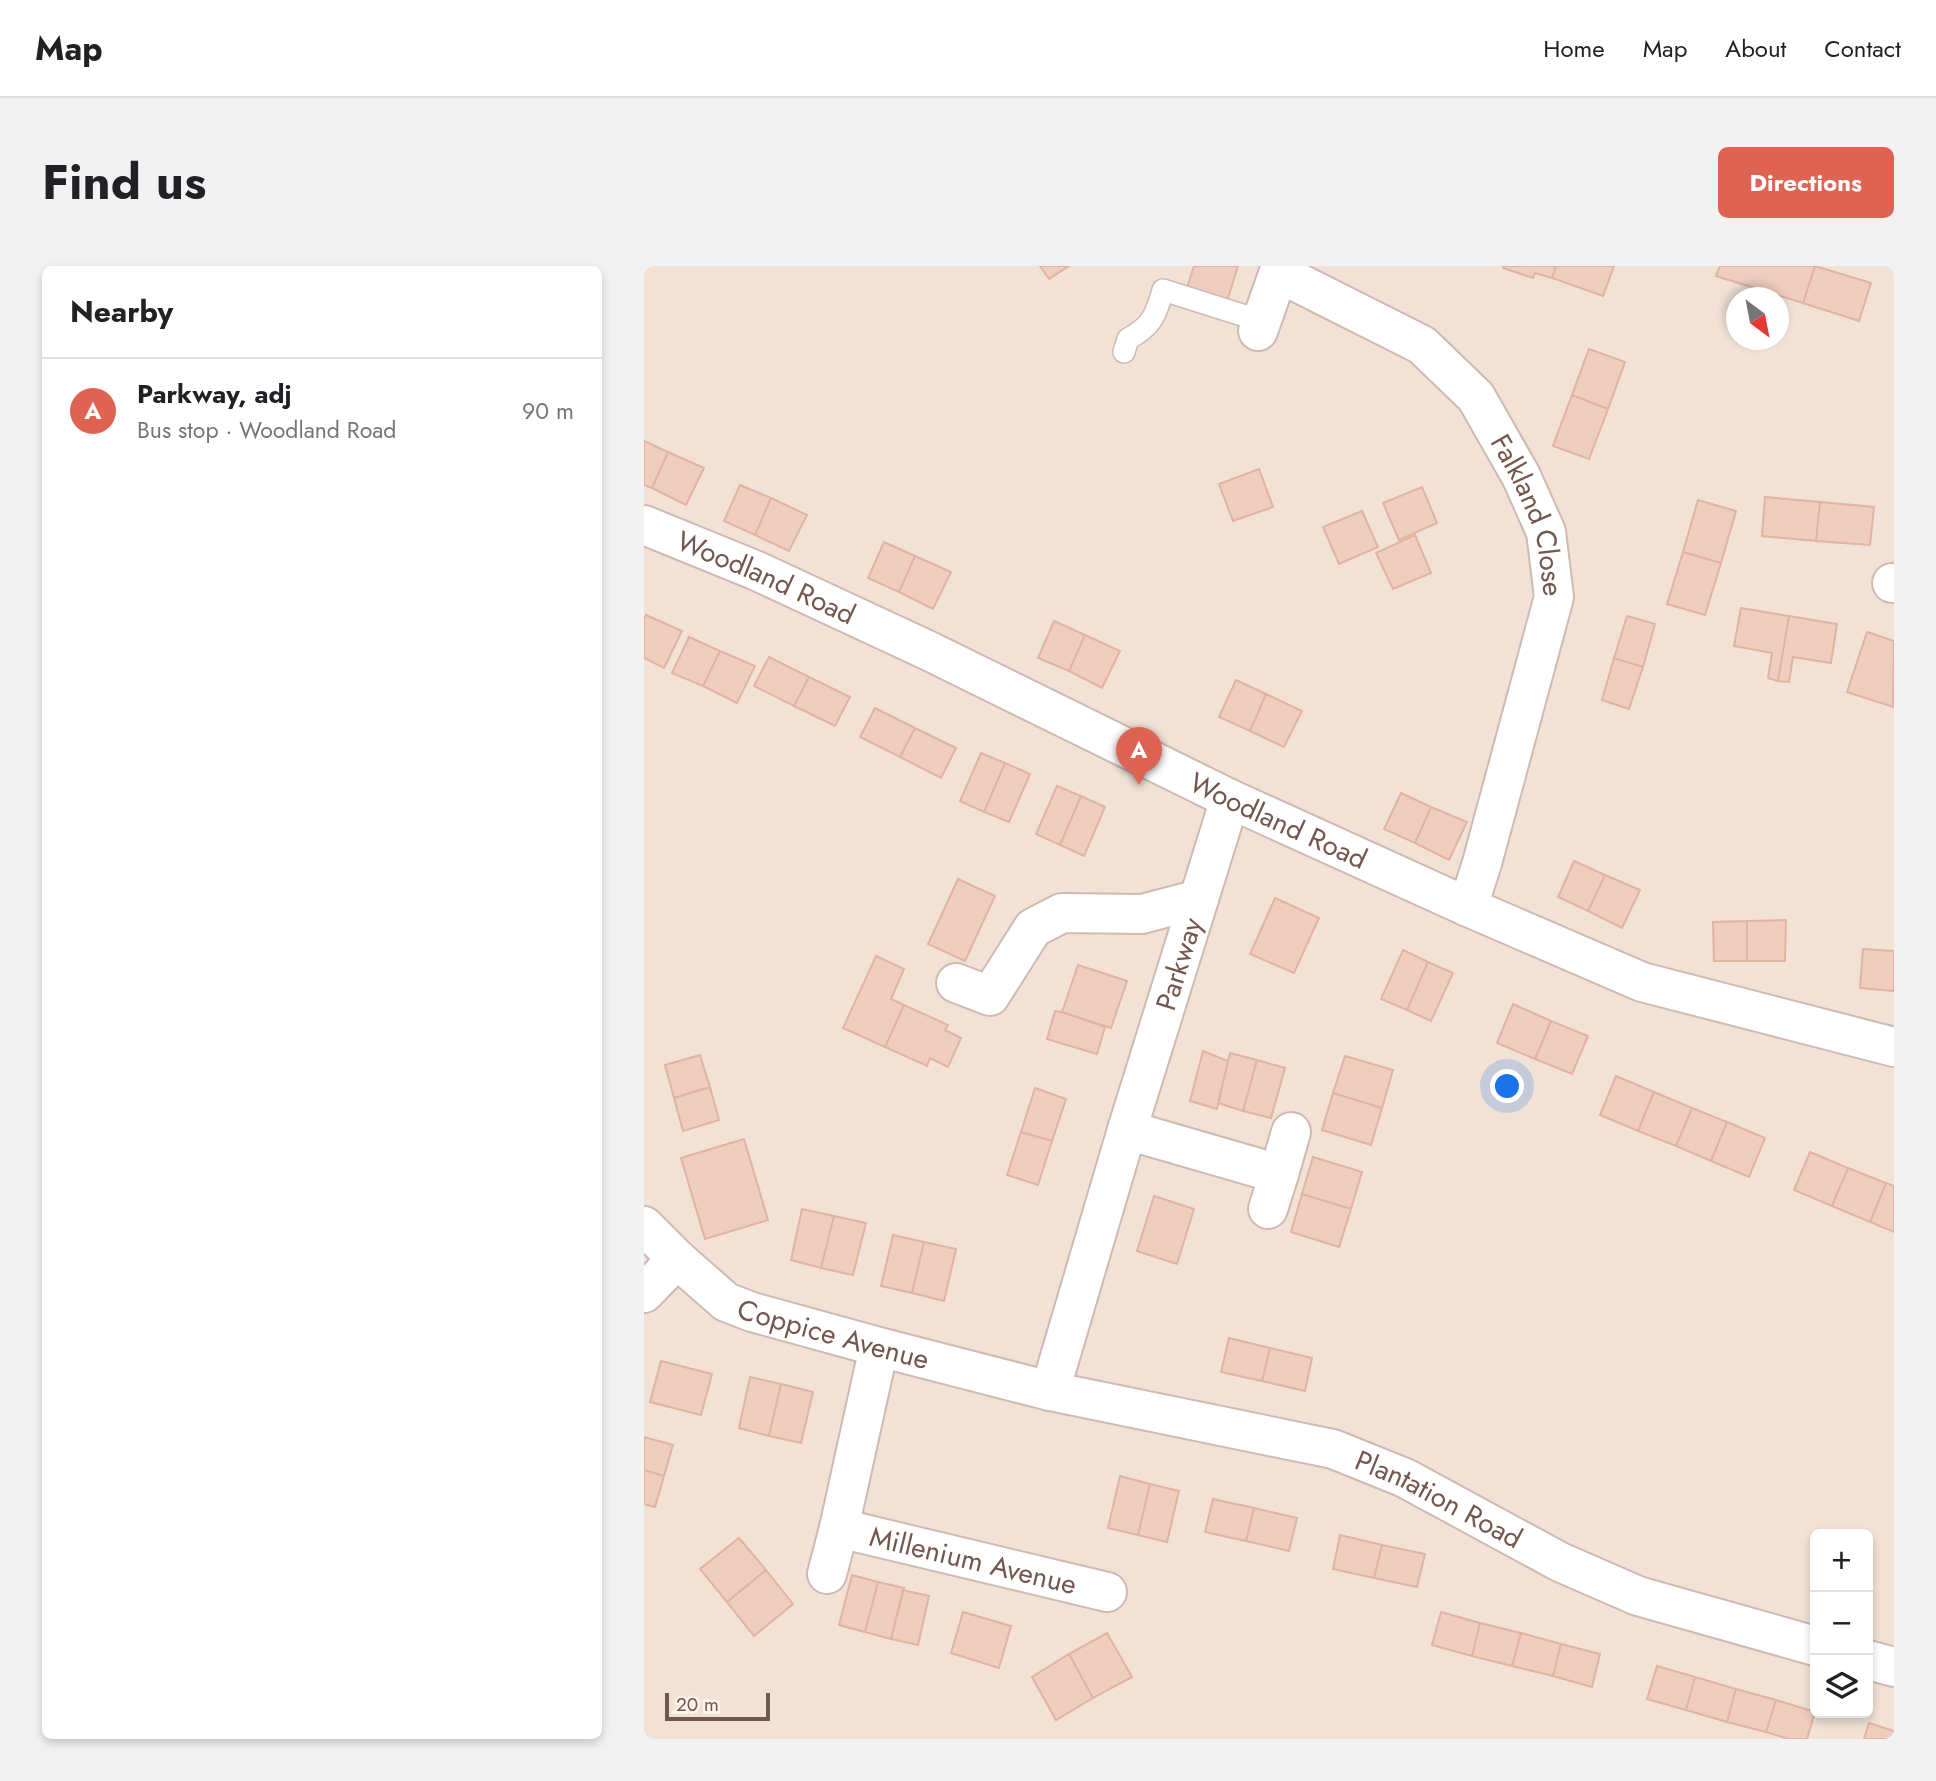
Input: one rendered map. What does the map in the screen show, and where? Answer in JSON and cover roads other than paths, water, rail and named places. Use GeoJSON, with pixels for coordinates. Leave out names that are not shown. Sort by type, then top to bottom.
{"type":"FeatureCollection","features":[{"type":"Feature","properties":{"kind":"street","name":"Falkland Close"},"geometry":{"type":"LineString","coordinates":[[1259,326],[1280,269],[1422,345],[1476,397],[1521,476],[1546,532],[1554,597],[1468,907]]}},
{"type":"Feature","properties":{"kind":"street","name":"Woodland Road"},"geometry":{"type":"LineString","coordinates":[[644,524],[757,571],[927,650],[1230,799],[1642,982],[1894,1047]]}},
{"type":"Feature","properties":{"kind":"street","name":"Parkway"},"geometry":{"type":"LineString","coordinates":[[1050,1391],[1127,1130],[1230,799]]}},
{"type":"Feature","properties":{"kind":"street"},"geometry":{"type":"LineString","coordinates":[[956,983],[990,996],[1032,928],[1062,913],[1142,914],[1199,899]]}},
{"type":"Feature","properties":{"kind":"street"},"geometry":{"type":"LineString","coordinates":[[1127,1130],[1274,1191],[1291,1132]]}},
{"type":"Feature","properties":{"kind":"street","name":"Coppice Avenue"},"geometry":{"type":"LineString","coordinates":[[644,1226],[726,1302],[752,1312],[878,1347],[1050,1391]]}},
{"type":"Feature","properties":{"kind":"street"},"geometry":{"type":"LineString","coordinates":[[644,1293],[677,1259]]}},
{"type":"Feature","properties":{"kind":"street","name":"Millenium Avenue"},"geometry":{"type":"LineString","coordinates":[[827,1574],[878,1347]]}},
{"type":"Feature","properties":{"kind":"street","name":"Plantation Road"},"geometry":{"type":"LineString","coordinates":[[1050,1391],[1333,1449],[1405,1478],[1560,1562],[1638,1596],[1810,1645]]}},
{"type":"Feature","properties":{"kind":"street","name":"Millenium Avenue"},"geometry":{"type":"LineString","coordinates":[[839,1528],[1107,1591]]}},
{"type":"Feature","properties":{"kind":"street"},"geometry":{"type":"LineString","coordinates":[[1873,1661],[1894,1667]]}},
{"type":"Feature","properties":{"kind":"lane"},"geometry":{"type":"LineString","coordinates":[[1124,352],[1128,339],[1140,332],[1156,315],[1163,290],[1259,326]]}},
{"type":"Feature","properties":{"kind":"place","name":"Parkway, adj"},"geometry":{"type":"Point","coordinates":[1139,785]}}]}
